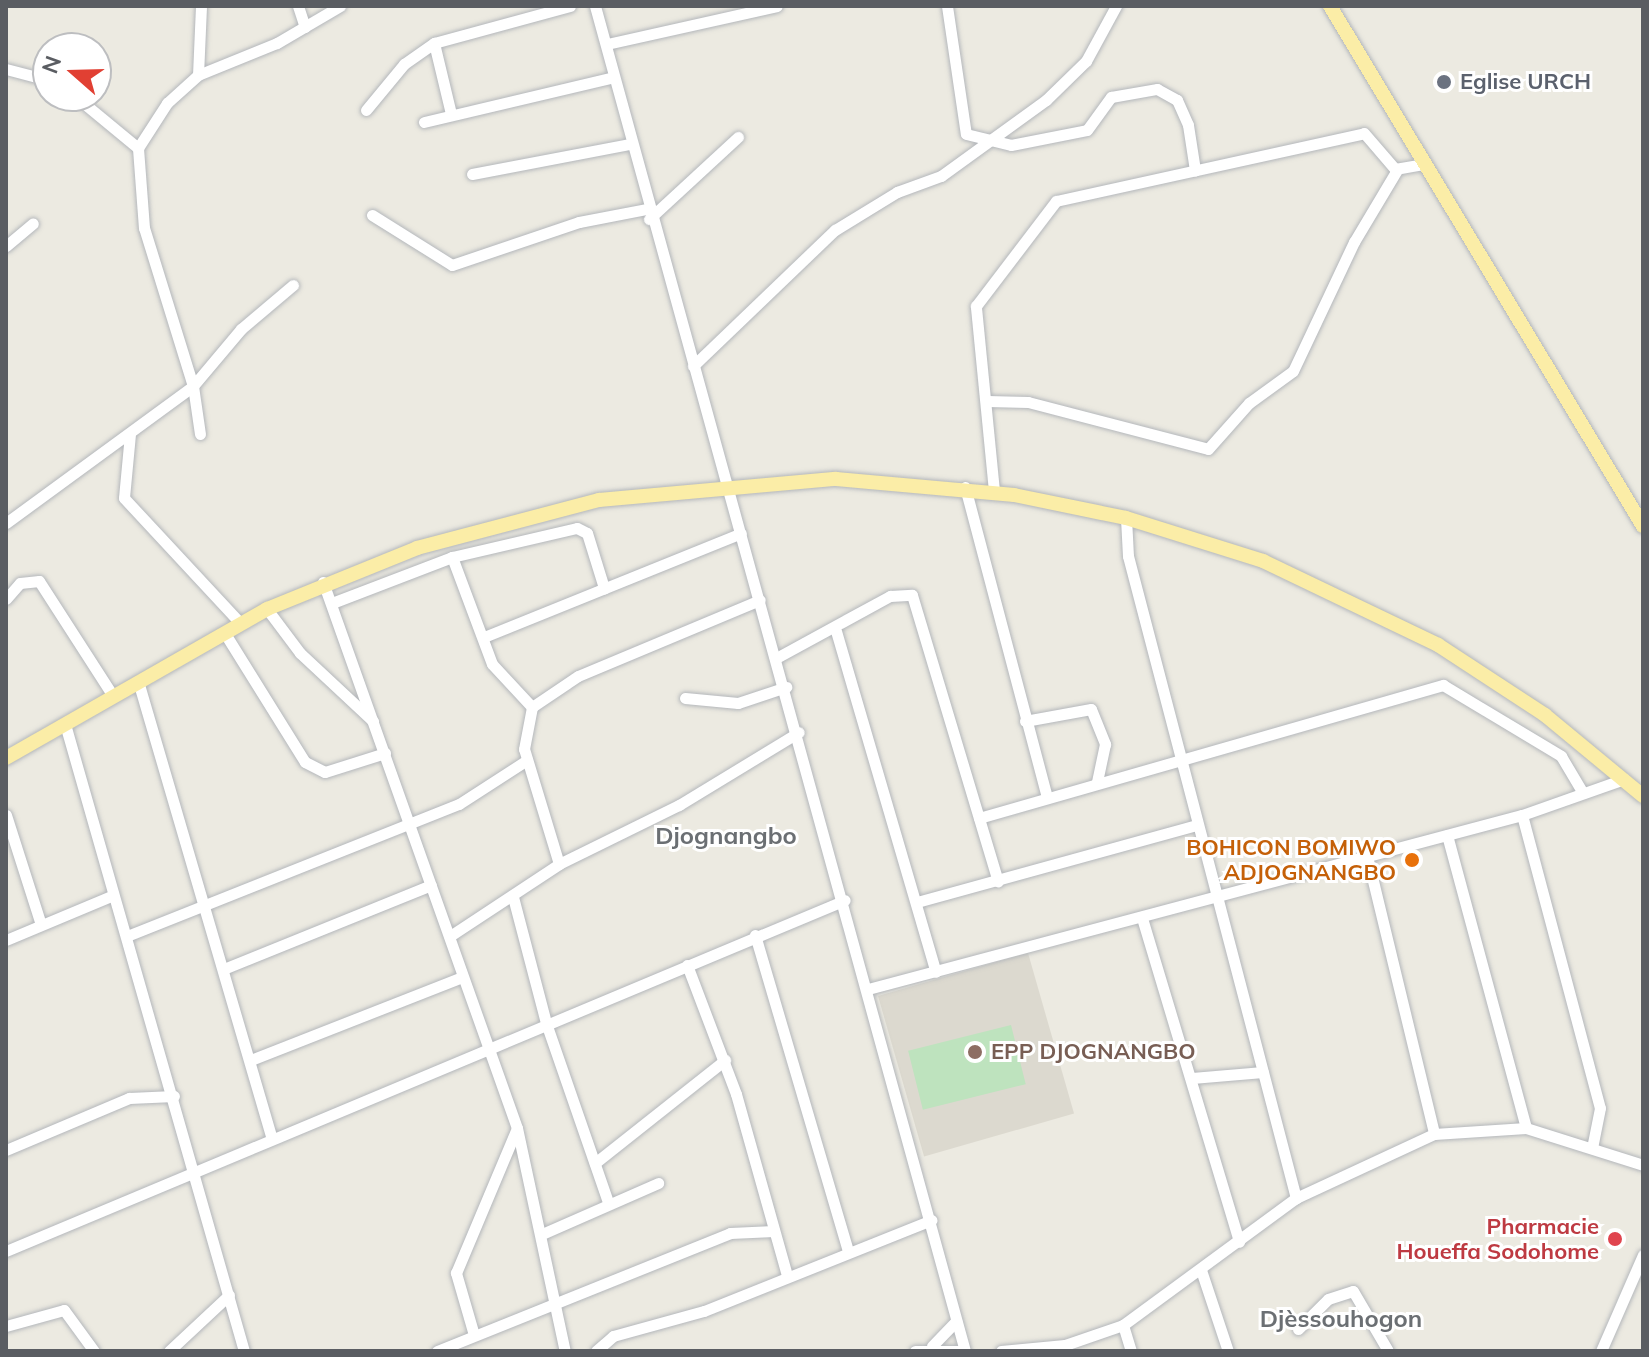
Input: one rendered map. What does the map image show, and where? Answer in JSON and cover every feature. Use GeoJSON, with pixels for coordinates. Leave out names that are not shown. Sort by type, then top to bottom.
{"type":"FeatureCollection","features":[{"type":"Feature","properties":{"kind":"main road"},"geometry":{"type":"LineString","coordinates":[[1330,6],[1422,164],[1643,526]]}},
{"type":"Feature","properties":{"kind":"main road"},"geometry":{"type":"LineString","coordinates":[[6,758],[240,623],[323,582],[562,507],[727,483],[965,487],[1126,518],[1263,561],[1398,623],[1545,715],[1643,796]]}},
{"type":"Feature","properties":{"kind":"street"},"geometry":{"type":"LineString","coordinates":[[198,75],[201,6]]}},
{"type":"Feature","properties":{"kind":"street"},"geometry":{"type":"LineString","coordinates":[[298,6],[305,27]]}},
{"type":"Feature","properties":{"kind":"street"},"geometry":{"type":"LineString","coordinates":[[200,434],[193,386],[144,228],[138,148],[167,103],[198,75],[305,27],[340,6]]}},
{"type":"Feature","properties":{"kind":"street"},"geometry":{"type":"LineString","coordinates":[[366,110],[404,64],[434,43],[570,6]]}},
{"type":"Feature","properties":{"kind":"street"},"geometry":{"type":"LineString","coordinates":[[595,6],[648,214],[778,657],[845,900],[963,1351],[932,1346],[915,1351]]}},
{"type":"Feature","properties":{"kind":"street"},"geometry":{"type":"LineString","coordinates":[[607,44],[777,6]]}},
{"type":"Feature","properties":{"kind":"street"},"geometry":{"type":"LineString","coordinates":[[947,6],[960,128],[981,143],[1011,145],[1087,130],[1111,97],[1157,89],[1183,113],[1195,170]]}},
{"type":"Feature","properties":{"kind":"street"},"geometry":{"type":"LineString","coordinates":[[693,366],[835,230],[897,192],[941,176],[1073,77],[1116,6]]}},
{"type":"Feature","properties":{"kind":"street"},"geometry":{"type":"LineString","coordinates":[[434,43],[451,114]]}},
{"type":"Feature","properties":{"kind":"street"},"geometry":{"type":"LineString","coordinates":[[6,69],[32,76]]}},
{"type":"Feature","properties":{"kind":"street"},"geometry":{"type":"LineString","coordinates":[[424,122],[614,77]]}},
{"type":"Feature","properties":{"kind":"street"},"geometry":{"type":"LineString","coordinates":[[94,112],[138,148]]}},
{"type":"Feature","properties":{"kind":"street"},"geometry":{"type":"LineString","coordinates":[[994,491],[977,302],[1053,204],[1364,133],[1397,170]]}},
{"type":"Feature","properties":{"kind":"street"},"geometry":{"type":"LineString","coordinates":[[372,215],[452,265],[579,222],[648,214],[738,137]]}},
{"type":"Feature","properties":{"kind":"street"},"geometry":{"type":"LineString","coordinates":[[472,174],[630,144]]}},
{"type":"Feature","properties":{"kind":"street"},"geometry":{"type":"LineString","coordinates":[[987,401],[1028,402],[1208,449],[1299,363],[1354,242],[1397,170],[1422,164]]}},
{"type":"Feature","properties":{"kind":"street"},"geometry":{"type":"LineString","coordinates":[[6,246],[33,223]]}},
{"type":"Feature","properties":{"kind":"street"},"geometry":{"type":"LineString","coordinates":[[8,516],[130,434],[193,386],[241,329],[293,285]]}},
{"type":"Feature","properties":{"kind":"street"},"geometry":{"type":"LineString","coordinates":[[130,434],[124,498],[240,623]]}},
{"type":"Feature","properties":{"kind":"street"},"geometry":{"type":"LineString","coordinates":[[965,487],[1047,797]]}},
{"type":"Feature","properties":{"kind":"street"},"geometry":{"type":"LineString","coordinates":[[1126,518],[1128,556],[1296,1198]]}},
{"type":"Feature","properties":{"kind":"street"},"geometry":{"type":"LineString","coordinates":[[332,603],[452,557],[577,528],[587,533],[604,588]]}},
{"type":"Feature","properties":{"kind":"street"},"geometry":{"type":"LineString","coordinates":[[484,637],[741,533]]}},
{"type":"Feature","properties":{"kind":"street"},"geometry":{"type":"LineString","coordinates":[[452,557],[507,688],[532,707]]}},
{"type":"Feature","properties":{"kind":"street"},"geometry":{"type":"LineString","coordinates":[[6,599],[20,583],[39,581],[113,696]]}},
{"type":"Feature","properties":{"kind":"street"},"geometry":{"type":"LineString","coordinates":[[323,582],[517,1128],[565,1351]]}},
{"type":"Feature","properties":{"kind":"street"},"geometry":{"type":"LineString","coordinates":[[778,657],[836,631],[890,596],[912,595],[998,881]]}},
{"type":"Feature","properties":{"kind":"street"},"geometry":{"type":"LineString","coordinates":[[532,707],[578,676],[760,600]]}},
{"type":"Feature","properties":{"kind":"street"},"geometry":{"type":"LineString","coordinates":[[267,609],[300,653],[373,722]]}},
{"type":"Feature","properties":{"kind":"street"},"geometry":{"type":"LineString","coordinates":[[836,631],[936,972]]}},
{"type":"Feature","properties":{"kind":"street"},"geometry":{"type":"LineString","coordinates":[[224,632],[305,762],[325,772],[385,753]]}},
{"type":"Feature","properties":{"kind":"street"},"geometry":{"type":"LineString","coordinates":[[138,681],[253,1059],[272,1138]]}},
{"type":"Feature","properties":{"kind":"street"},"geometry":{"type":"LineString","coordinates":[[979,818],[1450,685],[1561,756],[1583,793]]}},
{"type":"Feature","properties":{"kind":"street"},"geometry":{"type":"LineString","coordinates":[[685,698],[738,703],[786,687]]}},
{"type":"Feature","properties":{"kind":"street"},"geometry":{"type":"LineString","coordinates":[[532,707],[527,760],[559,864]]}},
{"type":"Feature","properties":{"kind":"street"},"geometry":{"type":"LineString","coordinates":[[1025,721],[1091,709],[1105,744],[1097,783]]}},
{"type":"Feature","properties":{"kind":"street"},"geometry":{"type":"LineString","coordinates":[[65,724],[111,896],[127,936],[174,1096],[244,1351]]}},
{"type":"Feature","properties":{"kind":"street"},"geometry":{"type":"LineString","coordinates":[[450,936],[559,864],[679,805],[799,732]]}},
{"type":"Feature","properties":{"kind":"street"},"geometry":{"type":"LineString","coordinates":[[127,936],[411,825],[527,760]]}},
{"type":"Feature","properties":{"kind":"street"},"geometry":{"type":"LineString","coordinates":[[868,989],[1522,815],[1624,779]]}},
{"type":"Feature","properties":{"kind":"street"},"geometry":{"type":"LineString","coordinates":[[6,815],[41,925]]}},
{"type":"Feature","properties":{"kind":"street"},"geometry":{"type":"LineString","coordinates":[[1522,815],[1600,1108],[1592,1148]]}},
{"type":"Feature","properties":{"kind":"street"},"geometry":{"type":"LineString","coordinates":[[917,902],[1197,825]]}},
{"type":"Feature","properties":{"kind":"street"},"geometry":{"type":"LineString","coordinates":[[1447,835],[1526,1128]]}},
{"type":"Feature","properties":{"kind":"street"},"geometry":{"type":"LineString","coordinates":[[1367,856],[1434,1134]]}},
{"type":"Feature","properties":{"kind":"street"},"geometry":{"type":"LineString","coordinates":[[226,968],[431,885]]}},
{"type":"Feature","properties":{"kind":"street"},"geometry":{"type":"LineString","coordinates":[[6,940],[111,896]]}},
{"type":"Feature","properties":{"kind":"street"},"geometry":{"type":"LineString","coordinates":[[513,897],[546,1023],[608,1202]]}},
{"type":"Feature","properties":{"kind":"street"},"geometry":{"type":"LineString","coordinates":[[6,1251],[755,935],[845,900]]}},
{"type":"Feature","properties":{"kind":"street"},"geometry":{"type":"LineString","coordinates":[[1142,918],[1192,1078],[1206,1146],[1239,1242]]}},
{"type":"Feature","properties":{"kind":"street"},"geometry":{"type":"LineString","coordinates":[[755,935],[848,1251]]}},
{"type":"Feature","properties":{"kind":"street"},"geometry":{"type":"LineString","coordinates":[[687,965],[725,1060],[787,1275]]}},
{"type":"Feature","properties":{"kind":"street"},"geometry":{"type":"LineString","coordinates":[[253,1059],[462,977]]}},
{"type":"Feature","properties":{"kind":"street"},"geometry":{"type":"LineString","coordinates":[[595,1163],[725,1060]]}},
{"type":"Feature","properties":{"kind":"street"},"geometry":{"type":"LineString","coordinates":[[1192,1078],[1263,1072]]}},
{"type":"Feature","properties":{"kind":"street"},"geometry":{"type":"LineString","coordinates":[[6,1150],[129,1098],[174,1096]]}},
{"type":"Feature","properties":{"kind":"street"},"geometry":{"type":"LineString","coordinates":[[474,1335],[456,1273],[517,1128]]}},
{"type":"Feature","properties":{"kind":"street"},"geometry":{"type":"LineString","coordinates":[[1001,1351],[1065,1345],[1123,1325],[1296,1198],[1434,1134],[1526,1128],[1643,1165]]}},
{"type":"Feature","properties":{"kind":"street"},"geometry":{"type":"LineString","coordinates":[[542,1234],[608,1202],[658,1183]]}},
{"type":"Feature","properties":{"kind":"street"},"geometry":{"type":"LineString","coordinates":[[596,1351],[613,1336],[676,1321],[931,1220]]}},
{"type":"Feature","properties":{"kind":"street"},"geometry":{"type":"LineString","coordinates":[[437,1351],[554,1301],[730,1233],[774,1231]]}},
{"type":"Feature","properties":{"kind":"street"},"geometry":{"type":"LineString","coordinates":[[1601,1351],[1643,1255]]}},
{"type":"Feature","properties":{"kind":"street"},"geometry":{"type":"LineString","coordinates":[[1201,1270],[1228,1351]]}},
{"type":"Feature","properties":{"kind":"street"},"geometry":{"type":"LineString","coordinates":[[1298,1329],[1328,1299],[1353,1291],[1388,1351]]}},
{"type":"Feature","properties":{"kind":"street"},"geometry":{"type":"LineString","coordinates":[[169,1351],[229,1295]]}},
{"type":"Feature","properties":{"kind":"street"},"geometry":{"type":"LineString","coordinates":[[6,1326],[64,1310],[94,1351]]}},
{"type":"Feature","properties":{"kind":"street"},"geometry":{"type":"LineString","coordinates":[[932,1346],[956,1321]]}},
{"type":"Feature","properties":{"kind":"street"},"geometry":{"type":"LineString","coordinates":[[1123,1325],[1131,1351]]}},
{"type":"Feature","properties":{"kind":"shaded area","name":"EPP DJOGNANGBO"},"geometry":{"type":"Polygon","coordinates":[[[1028,953],[1074,1114],[924,1157],[878,996],[1028,953]]]}},
{"type":"Feature","properties":{"kind":"green space"},"geometry":{"type":"Polygon","coordinates":[[[1011,1025],[1026,1084],[923,1110],[908,1051],[1011,1025]]]}},
{"type":"Feature","properties":{"kind":"place","name":"Eglise URCH"},"geometry":{"type":"Point","coordinates":[1444,82]}},
{"type":"Feature","properties":{"kind":"place","name":"BOHICON BOMIWO ADJOGNANGBO"},"geometry":{"type":"Point","coordinates":[1412,860]}},
{"type":"Feature","properties":{"kind":"place","name":"EPP DJOGNANGBO"},"geometry":{"type":"Point","coordinates":[975,1052]}},
{"type":"Feature","properties":{"kind":"place","name":"Pharmacie Houeffa Sodohome"},"geometry":{"type":"Point","coordinates":[1615,1239]}},
{"type":"Feature","properties":{"kind":"district","name":"Djognangbo"},"geometry":{"type":"Point","coordinates":[726,836]}},
{"type":"Feature","properties":{"kind":"district","name":"Djèssouhogon"},"geometry":{"type":"Point","coordinates":[1341,1319]}}]}
